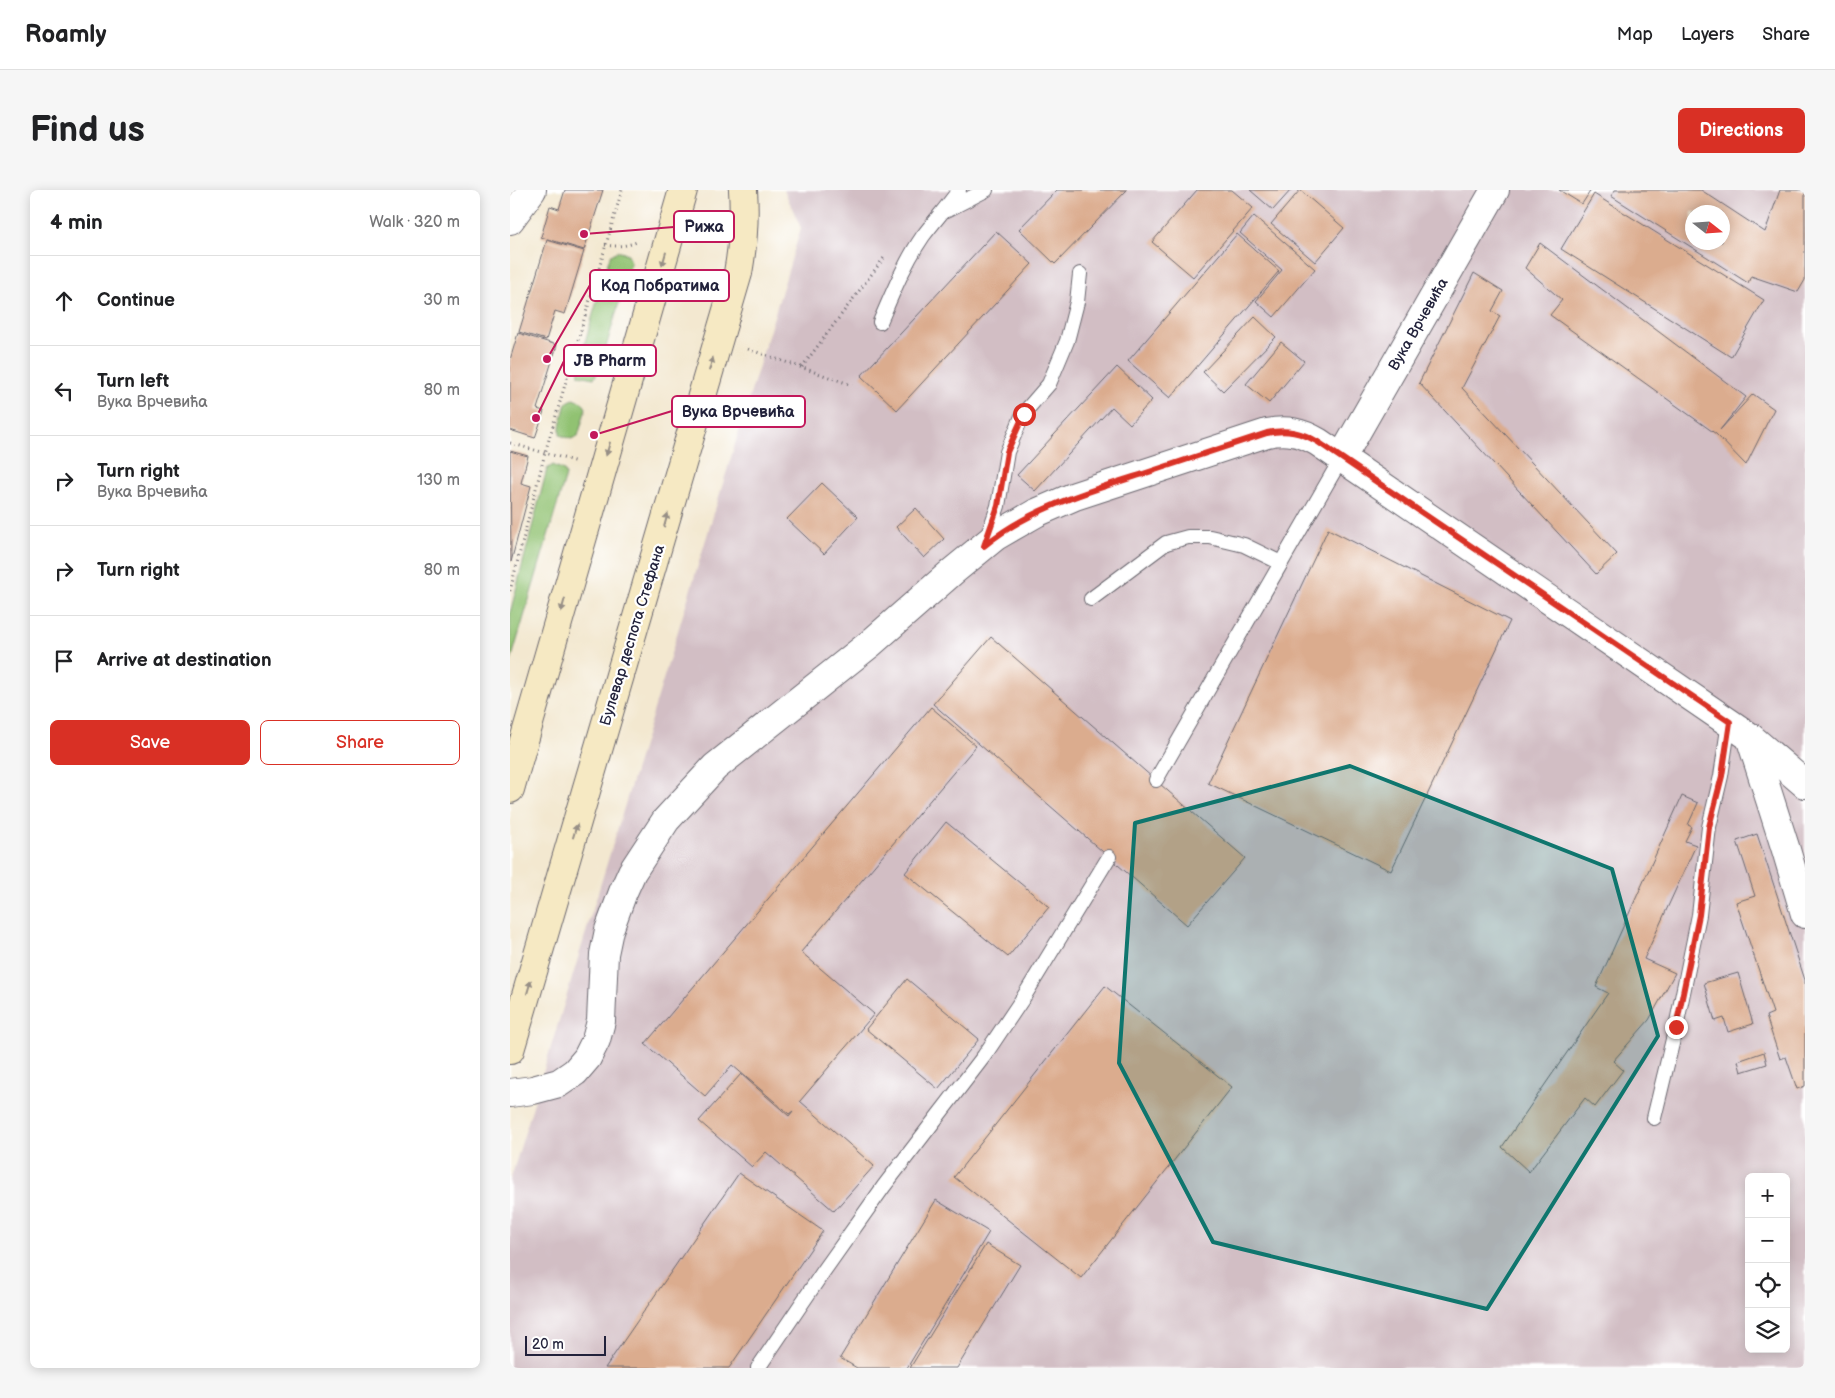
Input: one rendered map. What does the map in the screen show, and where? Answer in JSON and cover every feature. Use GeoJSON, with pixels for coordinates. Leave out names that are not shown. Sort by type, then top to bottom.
{"type":"FeatureCollection","features":[{"type":"Feature","properties":{"kind":"main road"},"geometry":{"type":"LineString","coordinates":[[510,789],[684,190]]}},
{"type":"Feature","properties":{"kind":"main road"},"geometry":{"type":"LineString","coordinates":[[730,190],[744,218]]}},
{"type":"Feature","properties":{"kind":"main road","name":"Булевар деспота Стефана"},"geometry":{"type":"LineString","coordinates":[[510,1050],[728,306],[742,250],[743,190]]}},
{"type":"Feature","properties":{"kind":"street"},"geometry":{"type":"LineString","coordinates":[[510,220],[532,190]]}},
{"type":"Feature","properties":{"kind":"street","name":"Вука Врчевића"},"geometry":{"type":"LineString","coordinates":[[1341,459],[1495,190]]}},
{"type":"Feature","properties":{"kind":"street"},"geometry":{"type":"LineString","coordinates":[[510,1093],[533,1090],[559,1083],[575,1072],[587,1058],[596,1040],[601,1021],[604,954],[609,930],[632,872],[666,820],[715,767],[871,643],[996,536],[1036,513],[1076,496],[1267,433],[1281,430],[1294,431],[1308,436],[1740,729],[1805,784]]}},
{"type":"Feature","properties":{"kind":"street"},"geometry":{"type":"LineString","coordinates":[[1740,729],[1805,914]]}},
{"type":"Feature","properties":{"kind":"lane"},"geometry":{"type":"LineString","coordinates":[[880,322],[909,258],[940,213],[959,190]]}},
{"type":"Feature","properties":{"kind":"lane"},"geometry":{"type":"LineString","coordinates":[[940,213],[986,190]]}},
{"type":"Feature","properties":{"kind":"lane"},"geometry":{"type":"LineString","coordinates":[[984,546],[998,506],[1007,452],[1024,414],[1049,384],[1067,341],[1077,302],[1080,274]]}},
{"type":"Feature","properties":{"kind":"lane"},"geometry":{"type":"LineString","coordinates":[[1156,780],[1341,459]]}},
{"type":"Feature","properties":{"kind":"lane"},"geometry":{"type":"LineString","coordinates":[[1091,599],[1166,543],[1188,537],[1210,536],[1244,545],[1281,563]]}},
{"type":"Feature","properties":{"kind":"lane"},"geometry":{"type":"LineString","coordinates":[[1654,1118],[1676,1027],[1699,915],[1709,827],[1722,776],[1740,729]]}},
{"type":"Feature","properties":{"kind":"lane"},"geometry":{"type":"LineString","coordinates":[[758,1368],[878,1194],[984,1056],[1023,998],[1109,857]]}},
{"type":"Feature","properties":{"kind":"path"},"geometry":{"type":"LineString","coordinates":[[510,591],[546,453],[622,190]]}},
{"type":"Feature","properties":{"kind":"path"},"geometry":{"type":"LineString","coordinates":[[605,245],[628,245],[642,240]]}},
{"type":"Feature","properties":{"kind":"path"},"geometry":{"type":"LineString","coordinates":[[802,367],[888,251]]}},
{"type":"Feature","properties":{"kind":"path"},"geometry":{"type":"LineString","coordinates":[[748,349],[852,385]]}},
{"type":"Feature","properties":{"kind":"path"},"geometry":{"type":"LineString","coordinates":[[510,443],[602,469]]}},
{"type":"Feature","properties":{"kind":"highlighted area"},"geometry":{"type":"Polygon","coordinates":[[[1350,766],[1612,869],[1658,1036],[1487,1309],[1213,1242],[1119,1063],[1135,823],[1350,766]]]}},
{"type":"Feature","properties":{"kind":"shaded area"},"geometry":{"type":"Polygon","coordinates":[[[784,190],[1805,190],[1805,1368],[510,1368],[510,1181],[801,228],[784,190]]]}},
{"type":"Feature","properties":{"kind":"green space"},"geometry":{"type":"Polygon","coordinates":[[[617,251],[628,254],[631,262],[599,371],[594,378],[579,375],[578,366],[610,256],[617,251]]]}},
{"type":"Feature","properties":{"kind":"green space"},"geometry":{"type":"Polygon","coordinates":[[[573,399],[582,402],[586,408],[578,436],[571,439],[560,435],[560,426],[566,403],[573,399]]]}},
{"type":"Feature","properties":{"kind":"green space"},"geometry":{"type":"Polygon","coordinates":[[[553,465],[564,470],[566,475],[510,664],[510,613],[547,469],[553,465]]]}},
{"type":"Feature","properties":{"kind":"building"},"geometry":{"type":"Polygon","coordinates":[[[565,190],[603,190],[584,250],[541,237],[550,206],[559,209],[565,190]]]}},
{"type":"Feature","properties":{"kind":"building"},"geometry":{"type":"Polygon","coordinates":[[[1057,190],[1127,190],[1055,264],[1019,229],[1057,190]]]}},
{"type":"Feature","properties":{"kind":"building"},"geometry":{"type":"Polygon","coordinates":[[[1197,190],[1232,190],[1253,208],[1193,277],[1152,242],[1197,190]]]}},
{"type":"Feature","properties":{"kind":"building"},"geometry":{"type":"Polygon","coordinates":[[[1250,190],[1291,190],[1273,210],[1250,190]]]}},
{"type":"Feature","properties":{"kind":"building"},"geometry":{"type":"Polygon","coordinates":[[[1300,190],[1344,228],[1315,262],[1271,224],[1300,190]]]}},
{"type":"Feature","properties":{"kind":"building"},"geometry":{"type":"Polygon","coordinates":[[[1559,190],[1591,190],[1582,204],[1559,190]]]}},
{"type":"Feature","properties":{"kind":"building"},"geometry":{"type":"Polygon","coordinates":[[[1615,190],[1701,190],[1724,205],[1685,205],[1685,243],[1611,196],[1615,190]]]}},
{"type":"Feature","properties":{"kind":"building"},"geometry":{"type":"Polygon","coordinates":[[[1780,190],[1805,190],[1805,280],[1798,292],[1751,276],[1748,283],[1696,250],[1730,250],[1730,209],[1765,232],[1780,190]]]}},
{"type":"Feature","properties":{"kind":"building"},"geometry":{"type":"Polygon","coordinates":[[[1594,194],[1764,300],[1731,357],[1561,249],[1594,194]]]}},
{"type":"Feature","properties":{"kind":"building"},"geometry":{"type":"Polygon","coordinates":[[[1254,216],[1315,269],[1274,317],[1256,301],[1282,270],[1240,233],[1254,216]]]}},
{"type":"Feature","properties":{"kind":"building"},"geometry":{"type":"Polygon","coordinates":[[[996,231],[1032,264],[897,410],[861,376],[996,231]]]}},
{"type":"Feature","properties":{"kind":"building"},"geometry":{"type":"Polygon","coordinates":[[[1237,234],[1279,271],[1170,398],[1128,361],[1237,234]]]}},
{"type":"Feature","properties":{"kind":"building"},"geometry":{"type":"Polygon","coordinates":[[[547,240],[584,251],[565,314],[555,311],[546,340],[519,332],[547,240]]]}},
{"type":"Feature","properties":{"kind":"building"},"geometry":{"type":"Polygon","coordinates":[[[1540,243],[1746,397],[1720,430],[1753,394],[1774,409],[1746,465],[1716,434],[1550,315],[1562,300],[1525,268],[1540,243]]]}},
{"type":"Feature","properties":{"kind":"building"},"geometry":{"type":"Polygon","coordinates":[[[1474,273],[1503,291],[1492,311],[1500,316],[1462,388],[1617,554],[1596,574],[1419,383],[1474,273]]]}},
{"type":"Feature","properties":{"kind":"building"},"geometry":{"type":"Polygon","coordinates":[[[1255,317],[1276,337],[1223,391],[1203,372],[1255,317]]]}},
{"type":"Feature","properties":{"kind":"building"},"geometry":{"type":"Polygon","coordinates":[[[518,333],[557,345],[537,409],[544,411],[535,438],[510,430],[510,360],[518,333]]]}},
{"type":"Feature","properties":{"kind":"building"},"geometry":{"type":"Polygon","coordinates":[[[1281,342],[1304,361],[1269,403],[1246,384],[1281,342]]]}},
{"type":"Feature","properties":{"kind":"building"},"geometry":{"type":"Polygon","coordinates":[[[1117,367],[1152,400],[1130,424],[1112,407],[1035,491],[1017,475],[1117,367]]]}},
{"type":"Feature","properties":{"kind":"building"},"geometry":{"type":"Polygon","coordinates":[[[510,451],[528,456],[521,483],[531,486],[511,562],[510,451]]]}},
{"type":"Feature","properties":{"kind":"building"},"geometry":{"type":"Polygon","coordinates":[[[822,483],[858,517],[824,554],[787,519],[822,483]]]}},
{"type":"Feature","properties":{"kind":"building"},"geometry":{"type":"Polygon","coordinates":[[[916,508],[944,539],[924,558],[896,527],[916,508]]]}},
{"type":"Feature","properties":{"kind":"building"},"geometry":{"type":"Polygon","coordinates":[[[1328,529],[1510,621],[1391,871],[1208,783],[1328,529]]]}},
{"type":"Feature","properties":{"kind":"building"},"geometry":{"type":"Polygon","coordinates":[[[991,637],[1245,858],[1187,925],[933,704],[991,637]]]}},
{"type":"Feature","properties":{"kind":"building"},"geometry":{"type":"Polygon","coordinates":[[[931,707],[976,746],[801,952],[874,1014],[800,1101],[874,1166],[834,1211],[766,1152],[752,1167],[699,1121],[741,1074],[789,1116],[793,1111],[789,1114],[732,1065],[705,1096],[645,1044],[931,707]]]}},
{"type":"Feature","properties":{"kind":"building"},"geometry":{"type":"Polygon","coordinates":[[[1682,796],[1698,803],[1688,825],[1692,827],[1685,841],[1696,845],[1644,959],[1675,973],[1649,1020],[1613,1061],[1623,1070],[1595,1107],[1585,1098],[1529,1172],[1502,1147],[1608,993],[1596,987],[1682,796]]]}},
{"type":"Feature","properties":{"kind":"building"},"geometry":{"type":"Polygon","coordinates":[[[946,822],[1049,907],[1008,957],[905,873],[946,822]]]}},
{"type":"Feature","properties":{"kind":"building"},"geometry":{"type":"Polygon","coordinates":[[[1757,834],[1805,980],[1805,1086],[1797,1089],[1786,1057],[1780,1059],[1766,1016],[1773,1013],[1736,902],[1755,896],[1737,841],[1757,834]]]}},
{"type":"Feature","properties":{"kind":"building"},"geometry":{"type":"Polygon","coordinates":[[[1738,973],[1753,1024],[1728,1032],[1724,1018],[1715,1021],[1704,983],[1738,973]]]}},
{"type":"Feature","properties":{"kind":"building"},"geometry":{"type":"Polygon","coordinates":[[[907,979],[979,1039],[938,1089],[866,1029],[907,979]]]}},
{"type":"Feature","properties":{"kind":"building"},"geometry":{"type":"Polygon","coordinates":[[[1105,986],[1232,1087],[1081,1278],[954,1177],[1105,986]]]}},
{"type":"Feature","properties":{"kind":"building"},"geometry":{"type":"Polygon","coordinates":[[[1764,1052],[1767,1064],[1741,1072],[1738,1061],[1764,1052]]]}},
{"type":"Feature","properties":{"kind":"building"},"geometry":{"type":"Polygon","coordinates":[[[739,1173],[823,1231],[729,1368],[605,1368],[739,1173]]]}},
{"type":"Feature","properties":{"kind":"building"},"geometry":{"type":"Polygon","coordinates":[[[936,1200],[989,1232],[907,1368],[857,1368],[840,1358],[936,1200]]]}},
{"type":"Feature","properties":{"kind":"building"},"geometry":{"type":"Polygon","coordinates":[[[986,1244],[1020,1265],[957,1368],[910,1368],[986,1244]]]}},
{"type":"Feature","properties":{"kind":"place","name":"Рижа"},"geometry":{"type":"Point","coordinates":[584,234]}},
{"type":"Feature","properties":{"kind":"place","name":"Код Побратима"},"geometry":{"type":"Point","coordinates":[547,359]}},
{"type":"Feature","properties":{"kind":"place","name":"JB Pharm"},"geometry":{"type":"Point","coordinates":[536,418]}},
{"type":"Feature","properties":{"kind":"place","name":"Вука Врчевића"},"geometry":{"type":"Point","coordinates":[594,435]}},
{"type":"Feature","properties":{"kind":"route"},"geometry":{"type":"LineString","coordinates":[[1024,414],[1007,452],[998,506],[984,546],[996,536],[1036,513],[1076,496],[1267,433],[1281,430],[1294,431],[1318,442],[1730,722],[1722,776],[1709,827],[1699,915],[1676,1027]]}}]}
